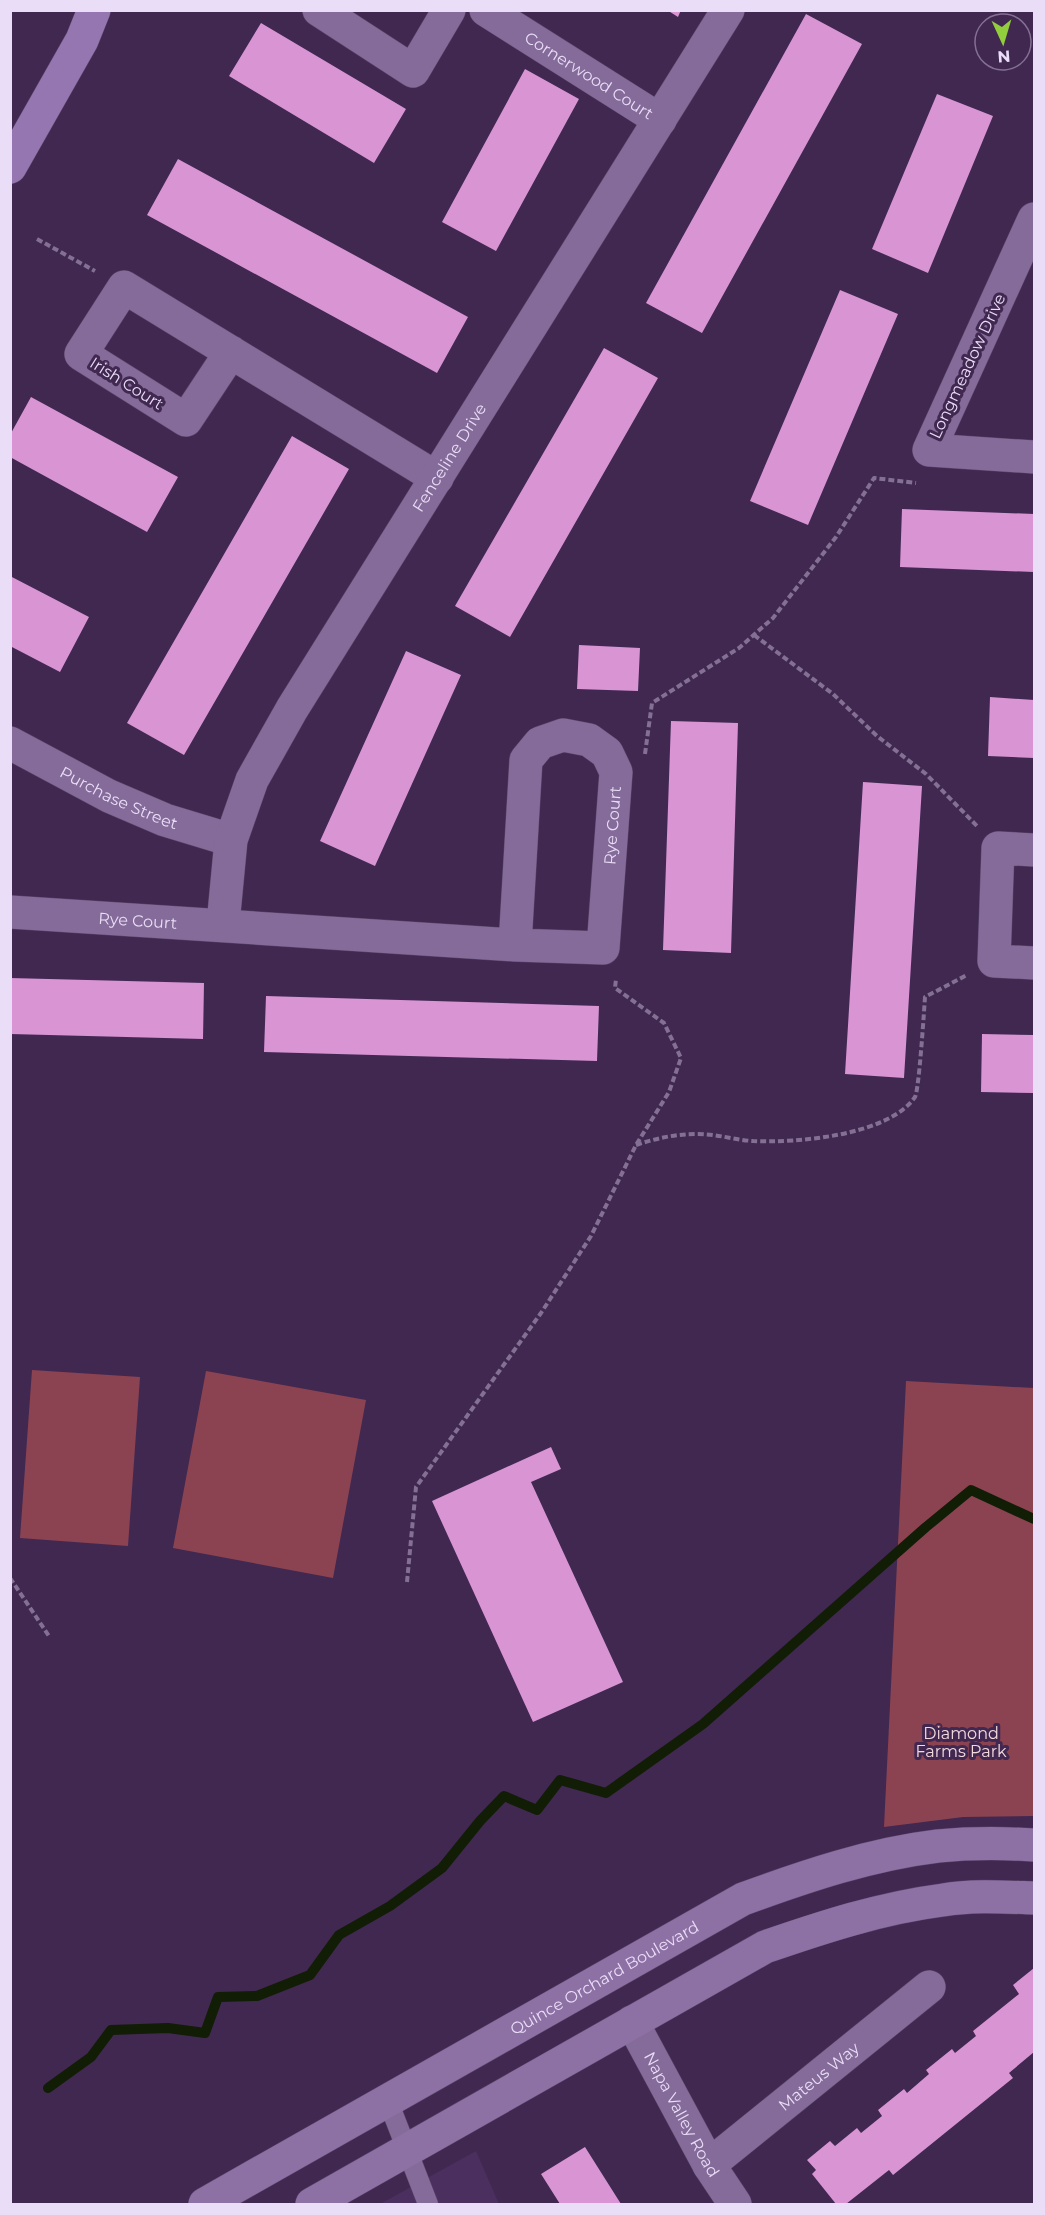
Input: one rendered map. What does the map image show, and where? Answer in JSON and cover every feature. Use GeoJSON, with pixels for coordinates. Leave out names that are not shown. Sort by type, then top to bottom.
{"type":"FeatureCollection","features":[{"type":"Feature","properties":{"kind":"main road"},"geometry":{"type":"LineString","coordinates":[[10,167],[88,25],[111,10]]}},
{"type":"Feature","properties":{"kind":"street"},"geometry":{"type":"LineString","coordinates":[[319,10],[413,71],[449,10]]}},
{"type":"Feature","properties":{"kind":"street","name":"Cornerwood Court"},"geometry":{"type":"LineString","coordinates":[[486,10],[660,120]]}},
{"type":"Feature","properties":{"kind":"street","name":"Fenceline Drive"},"geometry":{"type":"LineString","coordinates":[[223,924],[231,840],[252,780],[292,709],[728,10]]}},
{"type":"Feature","properties":{"kind":"street","name":"Longmeadow Drive"},"geometry":{"type":"LineString","coordinates":[[1035,219],[929,450],[1035,457]]}},
{"type":"Feature","properties":{"kind":"street"},"geometry":{"type":"LineString","coordinates":[[124,287],[436,478]]}},
{"type":"Feature","properties":{"kind":"street","name":"Irish Court"},"geometry":{"type":"LineString","coordinates":[[124,287],[81,354],[186,420],[231,352]]}},
{"type":"Feature","properties":{"kind":"street","name":"Rye Court"},"geometry":{"type":"LineString","coordinates":[[10,912],[223,924],[515,945],[603,948],[616,772],[606,753],[589,740],[563,735],[540,743],[526,760],[515,945]]}},
{"type":"Feature","properties":{"kind":"street","name":"Purchase Street"},"geometry":{"type":"LineString","coordinates":[[10,743],[109,796],[165,820],[231,840]]}},
{"type":"Feature","properties":{"kind":"street"},"geometry":{"type":"LineString","coordinates":[[1035,850],[998,848],[994,961],[1035,963]]}},
{"type":"Feature","properties":{"kind":"street","name":"Quince Orchard Boulevard"},"geometry":{"type":"LineString","coordinates":[[205,2205],[742,1899],[809,1875],[875,1858],[937,1846],[996,1843],[1035,1845]]}},
{"type":"Feature","properties":{"kind":"street"},"geometry":{"type":"LineString","coordinates":[[327,2201],[407,2150],[765,1947],[825,1926],[887,1910],[944,1899],[997,1896],[1035,1898]]}},
{"type":"Feature","properties":{"kind":"street","name":"Mateus Way"},"geometry":{"type":"LineString","coordinates":[[709,2165],[929,1987]]}},
{"type":"Feature","properties":{"kind":"street","name":"Napa Valley Road"},"geometry":{"type":"LineString","coordinates":[[632,2022],[709,2165],[735,2205]]}},
{"type":"Feature","properties":{"kind":"lane"},"geometry":{"type":"LineString","coordinates":[[388,2101],[428,2205]]}},
{"type":"Feature","properties":{"kind":"path"},"geometry":{"type":"LineString","coordinates":[[37,239],[124,287]]}},
{"type":"Feature","properties":{"kind":"path"},"geometry":{"type":"LineString","coordinates":[[644,763],[652,703],[739,648],[773,618],[836,537],[874,478],[920,483]]}},
{"type":"Feature","properties":{"kind":"path"},"geometry":{"type":"LineString","coordinates":[[754,635],[833,694],[877,736],[926,774],[998,848]]}},
{"type":"Feature","properties":{"kind":"path"},"geometry":{"type":"LineString","coordinates":[[636,1145],[663,1136],[700,1134],[752,1141],[812,1140],[856,1132],[898,1113],[916,1095],[925,997],[994,961]]}},
{"type":"Feature","properties":{"kind":"path"},"geometry":{"type":"LineString","coordinates":[[407,1582],[416,1487],[541,1313],[585,1246],[636,1145],[669,1092],[681,1058],[664,1023],[615,988],[617,976]]}},
{"type":"Feature","properties":{"kind":"path"},"geometry":{"type":"LineString","coordinates":[[10,1578],[49,1636]]}},
{"type":"Feature","properties":{"kind":"shaded area"},"geometry":{"type":"Polygon","coordinates":[[[476,2151],[499,2204],[380,2204],[476,2151]]]}},
{"type":"Feature","properties":{"kind":"green space"},"geometry":{"type":"Polygon","coordinates":[[[32,1370],[140,1377],[128,1546],[20,1538],[32,1370]]]}},
{"type":"Feature","properties":{"kind":"green space"},"geometry":{"type":"Polygon","coordinates":[[[206,1371],[366,1400],[333,1578],[173,1548],[206,1371]]]}},
{"type":"Feature","properties":{"kind":"green space","name":"Diamond Farms Park"},"geometry":{"type":"Polygon","coordinates":[[[906,1381],[1034,1388],[1034,1816],[963,1817],[884,1827],[906,1381]]]}},
{"type":"Feature","properties":{"kind":"building"},"geometry":{"type":"Polygon","coordinates":[[[667,10],[681,10],[678,17],[667,10]]]}},
{"type":"Feature","properties":{"kind":"building"},"geometry":{"type":"Polygon","coordinates":[[[806,14],[862,44],[702,333],[646,303],[806,14]]]}},
{"type":"Feature","properties":{"kind":"building"},"geometry":{"type":"Polygon","coordinates":[[[261,23],[406,109],[374,163],[229,76],[261,23]]]}},
{"type":"Feature","properties":{"kind":"building"},"geometry":{"type":"Polygon","coordinates":[[[525,69],[579,99],[496,251],[442,222],[525,69]]]}},
{"type":"Feature","properties":{"kind":"building"},"geometry":{"type":"Polygon","coordinates":[[[937,94],[993,116],[928,273],[872,249],[937,94]]]}},
{"type":"Feature","properties":{"kind":"building"},"geometry":{"type":"Polygon","coordinates":[[[178,159],[468,317],[437,373],[147,215],[178,159]]]}},
{"type":"Feature","properties":{"kind":"building"},"geometry":{"type":"Polygon","coordinates":[[[840,290],[898,314],[808,525],[750,501],[840,290]]]}},
{"type":"Feature","properties":{"kind":"building"},"geometry":{"type":"Polygon","coordinates":[[[604,348],[658,378],[510,637],[455,606],[604,348]]]}},
{"type":"Feature","properties":{"kind":"building"},"geometry":{"type":"Polygon","coordinates":[[[31,397],[178,477],[147,532],[10,457],[10,435],[31,397]]]}},
{"type":"Feature","properties":{"kind":"building"},"geometry":{"type":"Polygon","coordinates":[[[292,436],[349,469],[184,755],[127,723],[292,436]]]}},
{"type":"Feature","properties":{"kind":"building"},"geometry":{"type":"Polygon","coordinates":[[[902,509],[1034,514],[1034,572],[900,567],[902,509]]]}},
{"type":"Feature","properties":{"kind":"building"},"geometry":{"type":"Polygon","coordinates":[[[10,576],[89,617],[60,672],[10,646],[10,576]]]}},
{"type":"Feature","properties":{"kind":"building"},"geometry":{"type":"Polygon","coordinates":[[[579,645],[640,648],[638,691],[577,689],[579,645]]]}},
{"type":"Feature","properties":{"kind":"building"},"geometry":{"type":"Polygon","coordinates":[[[406,651],[461,675],[375,866],[320,841],[406,651]]]}},
{"type":"Feature","properties":{"kind":"building"},"geometry":{"type":"Polygon","coordinates":[[[990,697],[1034,700],[1034,758],[988,756],[990,697]]]}},
{"type":"Feature","properties":{"kind":"building"},"geometry":{"type":"Polygon","coordinates":[[[671,721],[738,723],[731,953],[663,950],[671,721]]]}},
{"type":"Feature","properties":{"kind":"building"},"geometry":{"type":"Polygon","coordinates":[[[863,782],[922,786],[904,1078],[845,1074],[863,782]]]}},
{"type":"Feature","properties":{"kind":"building"},"geometry":{"type":"Polygon","coordinates":[[[10,978],[204,983],[203,1039],[10,1034],[10,978]]]}},
{"type":"Feature","properties":{"kind":"building"},"geometry":{"type":"Polygon","coordinates":[[[266,996],[599,1006],[597,1061],[264,1052],[266,996]]]}},
{"type":"Feature","properties":{"kind":"building"},"geometry":{"type":"Polygon","coordinates":[[[982,1034],[1034,1035],[1034,1093],[981,1092],[982,1034]]]}},
{"type":"Feature","properties":{"kind":"building"},"geometry":{"type":"Polygon","coordinates":[[[551,1447],[561,1469],[531,1482],[623,1682],[533,1722],[432,1501],[551,1447]]]}},
{"type":"Feature","properties":{"kind":"building"},"geometry":{"type":"Polygon","coordinates":[[[1034,1968],[1034,2052],[1009,2073],[1013,2078],[893,2175],[889,2170],[846,2204],[836,2204],[812,2174],[816,2170],[807,2160],[830,2141],[835,2146],[857,2128],[861,2133],[882,2116],[878,2110],[904,2089],[907,2093],[929,2074],[926,2070],[952,2049],[955,2053],[976,2036],[973,2031],[1019,1994],[1013,1985],[1034,1968]]]}},
{"type":"Feature","properties":{"kind":"building"},"geometry":{"type":"Polygon","coordinates":[[[585,2147],[621,2204],[560,2204],[541,2174],[585,2147]]]}},
{"type":"Feature","properties":{"kind":"waterway"},"geometry":{"type":"LineString","coordinates":[[48,2088],[91,2057],[111,2030],[168,2028],[205,2033],[218,1997],[257,1996],[310,1975],[339,1935],[390,1906],[442,1868],[480,1821],[504,1796],[537,1810],[560,1780],[606,1793],[703,1724],[971,1490],[1034,1519]]}}]}
